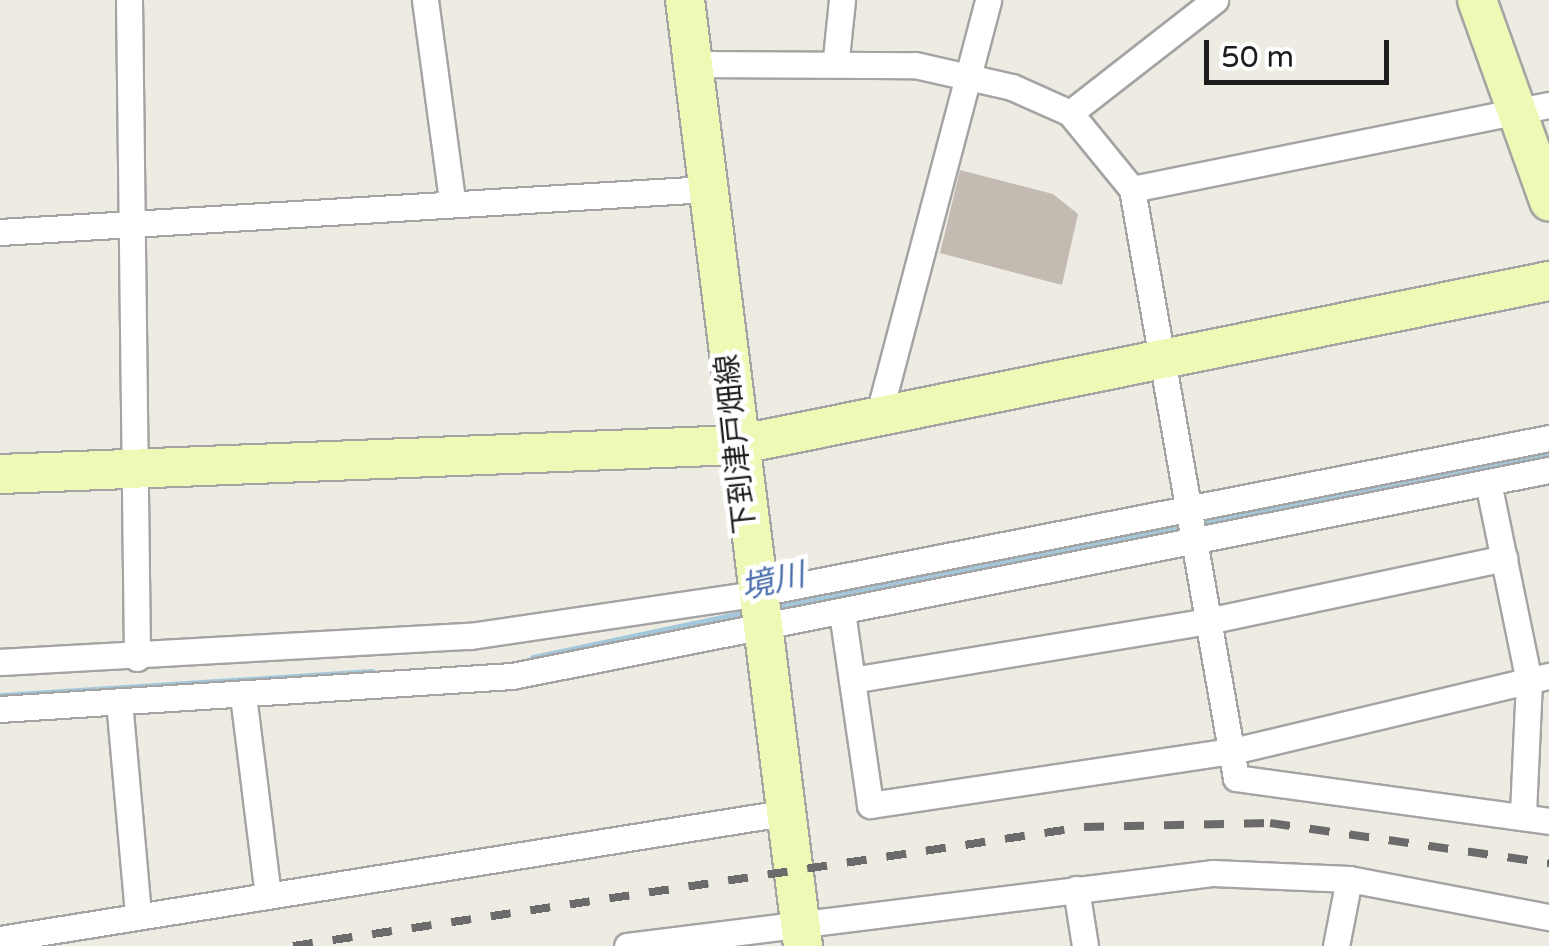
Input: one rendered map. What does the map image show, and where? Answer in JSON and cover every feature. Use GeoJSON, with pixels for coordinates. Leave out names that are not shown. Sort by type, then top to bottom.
{"type":"FeatureCollection","features":[{"type":"Feature","properties":{"kind":"street"},"geometry":{"type":"LineString","coordinates":[[129,0],[137,658]]}},
{"type":"Feature","properties":{"kind":"street"},"geometry":{"type":"LineString","coordinates":[[425,0],[452,201]]}},
{"type":"Feature","properties":{"kind":"street","name":"下到津戸畑線"},"geometry":{"type":"LineString","coordinates":[[685,0],[756,611],[801,936]]}},
{"type":"Feature","properties":{"kind":"street"},"geometry":{"type":"LineString","coordinates":[[836,58],[842,0]]}},
{"type":"Feature","properties":{"kind":"street"},"geometry":{"type":"LineString","coordinates":[[877,420],[988,0]]}},
{"type":"Feature","properties":{"kind":"street"},"geometry":{"type":"LineString","coordinates":[[1070,113],[1215,0]]}},
{"type":"Feature","properties":{"kind":"street"},"geometry":{"type":"LineString","coordinates":[[1477,0],[1535,107],[1549,201]]}},
{"type":"Feature","properties":{"kind":"street"},"geometry":{"type":"LineString","coordinates":[[694,64],[836,58],[966,76],[1070,113],[1132,189],[1236,778],[1549,821]]}},
{"type":"Feature","properties":{"kind":"street"},"geometry":{"type":"LineString","coordinates":[[1132,189],[1535,107]]}},
{"type":"Feature","properties":{"kind":"street"},"geometry":{"type":"LineString","coordinates":[[0,232],[708,188]]}},
{"type":"Feature","properties":{"kind":"street"},"geometry":{"type":"LineString","coordinates":[[0,474],[738,445],[1160,364],[1549,281]]}},
{"type":"Feature","properties":{"kind":"street"},"geometry":{"type":"LineString","coordinates":[[0,708],[512,676],[1186,505],[1549,438]]}},
{"type":"Feature","properties":{"kind":"street"},"geometry":{"type":"LineString","coordinates":[[0,662],[137,658],[470,636],[756,611],[842,612],[1549,470]]}},
{"type":"Feature","properties":{"kind":"street"},"geometry":{"type":"LineString","coordinates":[[1488,482],[1504,558],[1539,678],[1523,815]]}},
{"type":"Feature","properties":{"kind":"street"},"geometry":{"type":"LineString","coordinates":[[852,680],[1208,621],[1504,558]]}},
{"type":"Feature","properties":{"kind":"street"},"geometry":{"type":"LineString","coordinates":[[842,612],[870,805],[1233,750],[1539,678]]}},
{"type":"Feature","properties":{"kind":"street"},"geometry":{"type":"LineString","coordinates":[[243,694],[268,895]]}},
{"type":"Feature","properties":{"kind":"street"},"geometry":{"type":"LineString","coordinates":[[119,701],[138,916]]}},
{"type":"Feature","properties":{"kind":"street"},"geometry":{"type":"LineString","coordinates":[[0,939],[783,813]]}},
{"type":"Feature","properties":{"kind":"street"},"geometry":{"type":"LineString","coordinates":[[627,946],[801,936],[1076,889],[1212,873],[1349,879],[1549,917]]}},
{"type":"Feature","properties":{"kind":"street"},"geometry":{"type":"LineString","coordinates":[[1336,946],[1349,879]]}},
{"type":"Feature","properties":{"kind":"street"},"geometry":{"type":"LineString","coordinates":[[1076,889],[1085,946]]}},
{"type":"Feature","properties":{"kind":"building"},"geometry":{"type":"Polygon","coordinates":[[[960,170],[1053,194],[1078,214],[1062,285],[940,253],[960,170]]]}},
{"type":"Feature","properties":{"kind":"waterway","name":"境川"},"geometry":{"type":"LineString","coordinates":[[774,609],[1549,454]]}},
{"type":"Feature","properties":{"kind":"waterway","name":"境川"},"geometry":{"type":"LineString","coordinates":[[534,659],[750,613]]}},
{"type":"Feature","properties":{"kind":"waterway","name":"境川"},"geometry":{"type":"LineString","coordinates":[[2,697],[372,673]]}},
{"type":"Feature","properties":{"kind":"railway"},"geometry":{"type":"LineString","coordinates":[[293,946],[1084,827],[1270,823],[1549,863]]}}]}
